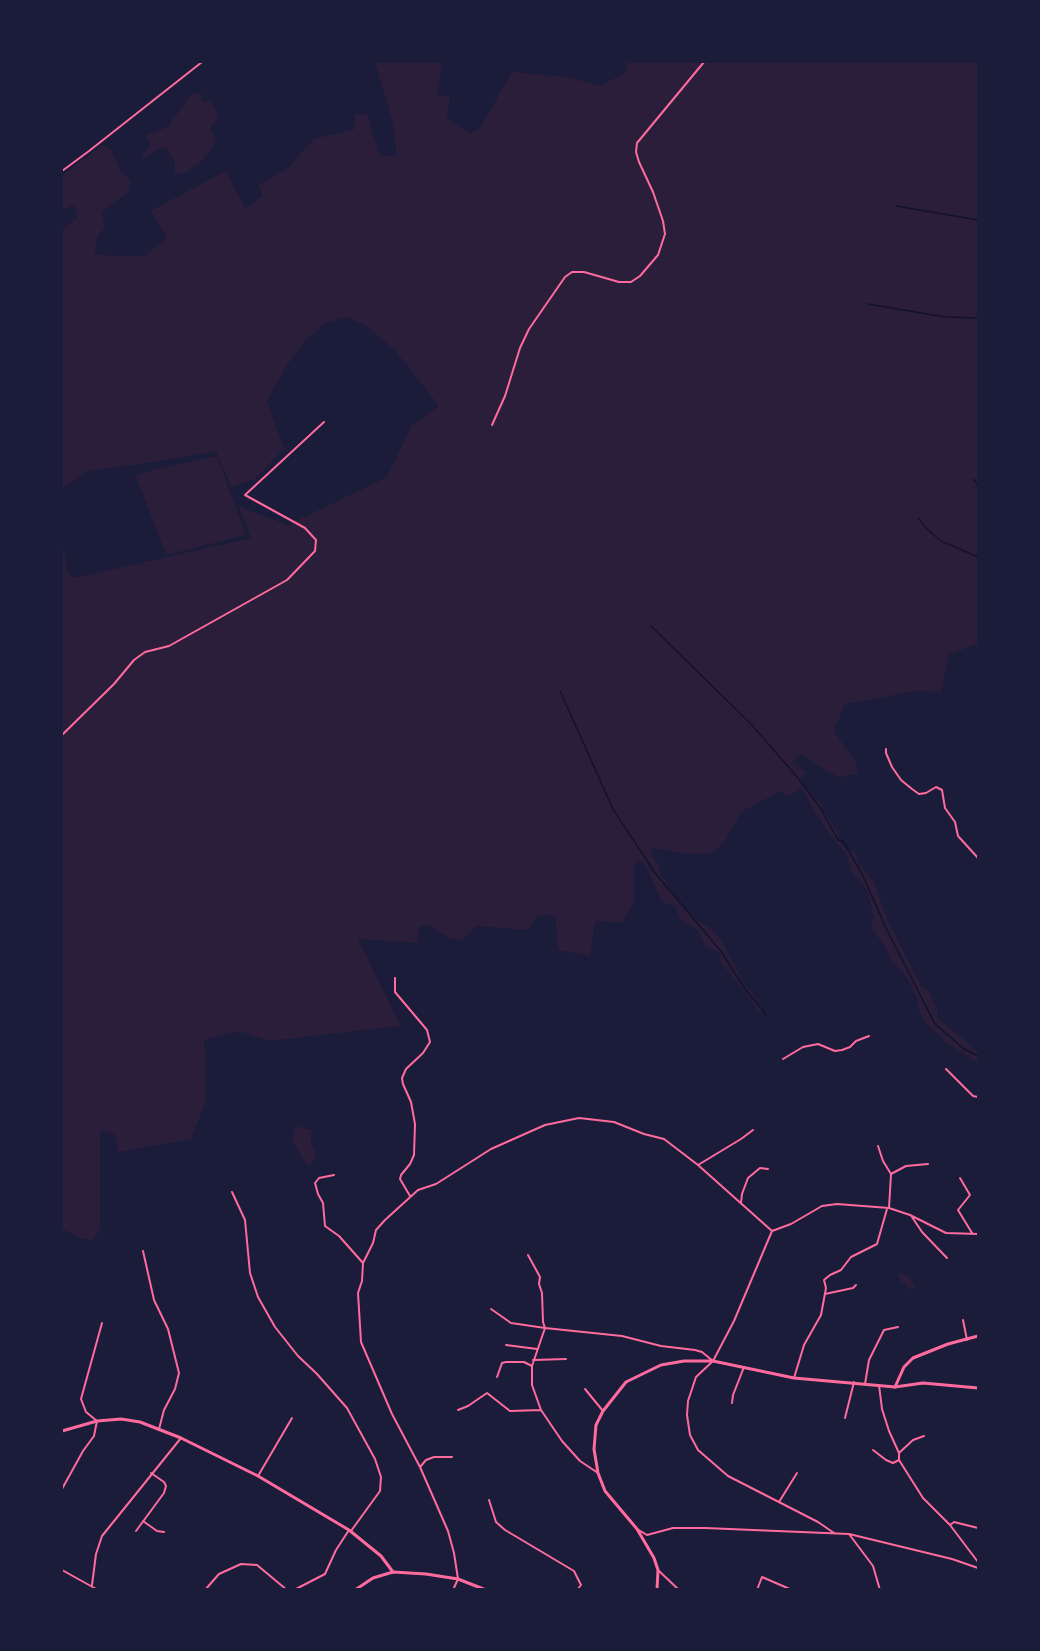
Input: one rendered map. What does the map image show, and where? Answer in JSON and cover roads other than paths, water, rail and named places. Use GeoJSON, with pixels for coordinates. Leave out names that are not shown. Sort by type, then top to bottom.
{"type":"FeatureCollection","features":[{"type":"Feature","properties":{"kind":"main road"},"geometry":{"type":"LineString","coordinates":[[895,1387],[904,1367],[913,1358],[948,1344],[978,1336]]}},
{"type":"Feature","properties":{"kind":"main road"},"geometry":{"type":"LineString","coordinates":[[657,1590],[658,1570],[654,1558],[637,1529],[605,1491],[598,1473],[594,1449],[596,1425],[603,1411],[626,1382],[660,1365],[684,1361],[713,1361],[794,1378],[895,1387],[923,1383],[978,1388]]}},
{"type":"Feature","properties":{"kind":"main road"},"geometry":{"type":"LineString","coordinates":[[62,1431],[97,1421],[121,1419],[140,1422],[181,1438],[258,1476],[350,1531],[381,1556],[393,1572]]}},
{"type":"Feature","properties":{"kind":"main road"},"geometry":{"type":"LineString","coordinates":[[355,1590],[373,1578],[393,1572],[426,1574],[458,1580],[486,1590]]}},
{"type":"Feature","properties":{"kind":"street"},"geometry":{"type":"LineString","coordinates":[[62,171],[202,62]]}},
{"type":"Feature","properties":{"kind":"street"},"geometry":{"type":"LineString","coordinates":[[492,425],[505,396],[524,338],[565,277],[573,272],[584,272],[619,282],[631,282],[640,276],[658,255],[665,234],[663,220],[639,162],[636,152],[637,143],[704,62]]}},
{"type":"Feature","properties":{"kind":"street"},"geometry":{"type":"LineString","coordinates":[[62,735],[144,652],[169,646],[287,580],[315,551],[316,540],[305,528],[246,495],[324,422]]}},
{"type":"Feature","properties":{"kind":"street"},"geometry":{"type":"LineString","coordinates":[[886,749],[892,767],[901,780],[912,789],[919,794],[936,787],[942,790],[945,808],[955,822],[958,836],[978,858]]}},
{"type":"Feature","properties":{"kind":"street"},"geometry":{"type":"LineString","coordinates":[[395,978],[394,992],[427,1030],[430,1041],[402,1078],[411,1102],[415,1124],[414,1155],[400,1179],[410,1196]]}},
{"type":"Feature","properties":{"kind":"street"},"geometry":{"type":"LineString","coordinates":[[783,1059],[803,1047],[818,1044],[836,1051],[842,1050],[869,1036]]}},
{"type":"Feature","properties":{"kind":"street"},"geometry":{"type":"LineString","coordinates":[[946,1069],[973,1096],[978,1097]]}},
{"type":"Feature","properties":{"kind":"street"},"geometry":{"type":"LineString","coordinates":[[453,1590],[458,1580],[448,1531],[420,1467],[392,1414],[361,1342],[358,1293],[362,1281],[363,1263],[373,1243],[376,1230],[418,1190],[436,1184],[491,1149],[545,1125],[579,1118],[614,1122],[664,1139],[698,1165],[772,1231]]}},
{"type":"Feature","properties":{"kind":"street"},"geometry":{"type":"LineString","coordinates":[[698,1165],[753,1130]]}},
{"type":"Feature","properties":{"kind":"street"},"geometry":{"type":"LineString","coordinates":[[794,1378],[804,1346],[818,1322],[826,1288],[824,1280],[839,1272],[851,1257],[877,1244],[888,1209],[891,1174],[878,1146]]}},
{"type":"Feature","properties":{"kind":"street"},"geometry":{"type":"LineString","coordinates":[[891,1174],[906,1166],[928,1164]]}},
{"type":"Feature","properties":{"kind":"street"},"geometry":{"type":"LineString","coordinates":[[741,1203],[748,1178],[760,1168],[768,1169]]}},
{"type":"Feature","properties":{"kind":"street"},"geometry":{"type":"LineString","coordinates":[[334,1175],[319,1178],[315,1183],[323,1203],[325,1226],[339,1236],[363,1263]]}},
{"type":"Feature","properties":{"kind":"street"},"geometry":{"type":"LineString","coordinates":[[960,1178],[970,1195],[958,1210],[973,1234]]}},
{"type":"Feature","properties":{"kind":"street"},"geometry":{"type":"LineString","coordinates":[[232,1192],[245,1220],[250,1273],[258,1297],[275,1327],[298,1356],[347,1408],[375,1459],[381,1477],[380,1491],[336,1550],[325,1574],[294,1590]]}},
{"type":"Feature","properties":{"kind":"street"},"geometry":{"type":"LineString","coordinates":[[834,1533],[818,1522],[728,1476],[698,1450],[690,1435],[687,1416],[688,1401],[696,1377],[713,1361],[734,1321],[772,1231],[791,1224],[822,1206],[837,1204],[888,1209],[910,1215],[946,1233],[978,1234]]}},
{"type":"Feature","properties":{"kind":"street"},"geometry":{"type":"LineString","coordinates":[[910,1215],[922,1232],[947,1258]]}},
{"type":"Feature","properties":{"kind":"street"},"geometry":{"type":"LineString","coordinates":[[143,1251],[154,1300],[168,1329],[179,1373],[176,1389],[164,1410],[159,1429]]}},
{"type":"Feature","properties":{"kind":"street"},"geometry":{"type":"LineString","coordinates":[[528,1255],[540,1277],[545,1328],[532,1366],[532,1385],[542,1410],[562,1441],[580,1461],[598,1473]]}},
{"type":"Feature","properties":{"kind":"street"},"geometry":{"type":"LineString","coordinates":[[825,1294],[853,1288],[856,1285]]}},
{"type":"Feature","properties":{"kind":"street"},"geometry":{"type":"LineString","coordinates":[[491,1310],[510,1323],[622,1336],[655,1345],[695,1350],[702,1352],[713,1361]]}},
{"type":"Feature","properties":{"kind":"street"},"geometry":{"type":"LineString","coordinates":[[963,1320],[966,1340]]}},
{"type":"Feature","properties":{"kind":"street"},"geometry":{"type":"LineString","coordinates":[[62,1489],[94,1436],[97,1421],[86,1412],[81,1400],[102,1323]]}},
{"type":"Feature","properties":{"kind":"street"},"geometry":{"type":"LineString","coordinates":[[865,1384],[869,1360],[884,1330],[898,1327]]}},
{"type":"Feature","properties":{"kind":"street"},"geometry":{"type":"LineString","coordinates":[[506,1345],[537,1349]]}},
{"type":"Feature","properties":{"kind":"street"},"geometry":{"type":"LineString","coordinates":[[534,1360],[566,1359]]}},
{"type":"Feature","properties":{"kind":"street"},"geometry":{"type":"LineString","coordinates":[[497,1377],[502,1363],[524,1362],[532,1366]]}},
{"type":"Feature","properties":{"kind":"street"},"geometry":{"type":"LineString","coordinates":[[732,1403],[744,1367]]}},
{"type":"Feature","properties":{"kind":"street"},"geometry":{"type":"LineString","coordinates":[[845,1418],[855,1382]]}},
{"type":"Feature","properties":{"kind":"street"},"geometry":{"type":"LineString","coordinates":[[879,1385],[882,1409],[899,1453],[899,1460],[923,1498],[950,1525],[978,1562]]}},
{"type":"Feature","properties":{"kind":"street"},"geometry":{"type":"LineString","coordinates":[[585,1389],[603,1411]]}},
{"type":"Feature","properties":{"kind":"street"},"geometry":{"type":"LineString","coordinates":[[458,1410],[487,1393],[510,1411],[542,1410]]}},
{"type":"Feature","properties":{"kind":"street"},"geometry":{"type":"LineString","coordinates":[[258,1476],[292,1418]]}},
{"type":"Feature","properties":{"kind":"street"},"geometry":{"type":"LineString","coordinates":[[899,1453],[913,1440],[924,1436]]}},
{"type":"Feature","properties":{"kind":"street"},"geometry":{"type":"LineString","coordinates":[[92,1585],[96,1554],[102,1536],[181,1438]]}},
{"type":"Feature","properties":{"kind":"street"},"geometry":{"type":"LineString","coordinates":[[873,1450],[892,1463],[899,1460]]}},
{"type":"Feature","properties":{"kind":"street"},"geometry":{"type":"LineString","coordinates":[[420,1467],[426,1460],[434,1457],[452,1457]]}},
{"type":"Feature","properties":{"kind":"street"},"geometry":{"type":"LineString","coordinates":[[136,1532],[164,1493],[166,1486],[152,1473]]}},
{"type":"Feature","properties":{"kind":"street"},"geometry":{"type":"LineString","coordinates":[[779,1502],[797,1473]]}},
{"type":"Feature","properties":{"kind":"street"},"geometry":{"type":"LineString","coordinates":[[489,1500],[496,1522],[505,1530],[574,1571],[580,1583],[577,1590]]}},
{"type":"Feature","properties":{"kind":"street"},"geometry":{"type":"LineString","coordinates":[[143,1521],[157,1531],[164,1532]]}},
{"type":"Feature","properties":{"kind":"street"},"geometry":{"type":"LineString","coordinates":[[950,1525],[954,1522],[978,1528]]}},
{"type":"Feature","properties":{"kind":"street"},"geometry":{"type":"LineString","coordinates":[[637,1529],[647,1535],[673,1528],[849,1534],[952,1559],[978,1568]]}},
{"type":"Feature","properties":{"kind":"street"},"geometry":{"type":"LineString","coordinates":[[849,1534],[873,1566],[880,1590]]}},
{"type":"Feature","properties":{"kind":"street"},"geometry":{"type":"LineString","coordinates":[[205,1590],[219,1575],[241,1564],[257,1565],[286,1590]]}},
{"type":"Feature","properties":{"kind":"street"},"geometry":{"type":"LineString","coordinates":[[62,1570],[98,1590]]}},
{"type":"Feature","properties":{"kind":"street"},"geometry":{"type":"LineString","coordinates":[[658,1570],[679,1590]]}},
{"type":"Feature","properties":{"kind":"street"},"geometry":{"type":"LineString","coordinates":[[757,1590],[762,1577],[792,1590]]}},
{"type":"Feature","properties":{"kind":"waterway"},"geometry":{"type":"LineString","coordinates":[[896,206],[978,220]]}},
{"type":"Feature","properties":{"kind":"waterway"},"geometry":{"type":"LineString","coordinates":[[868,304],[945,317],[978,318]]}},
{"type":"Feature","properties":{"kind":"waterway"},"geometry":{"type":"LineString","coordinates":[[973,479],[978,485]]}},
{"type":"Feature","properties":{"kind":"waterway"},"geometry":{"type":"LineString","coordinates":[[918,518],[941,541],[978,557]]}},
{"type":"Feature","properties":{"kind":"waterway"},"geometry":{"type":"LineString","coordinates":[[651,626],[751,724],[798,778],[820,807],[838,840],[843,841],[862,874],[886,928],[935,1024],[964,1049],[978,1056]]}},
{"type":"Feature","properties":{"kind":"waterway"},"geometry":{"type":"LineString","coordinates":[[560,691],[613,809],[655,873],[720,950],[743,986],[766,1015]]}}]}
